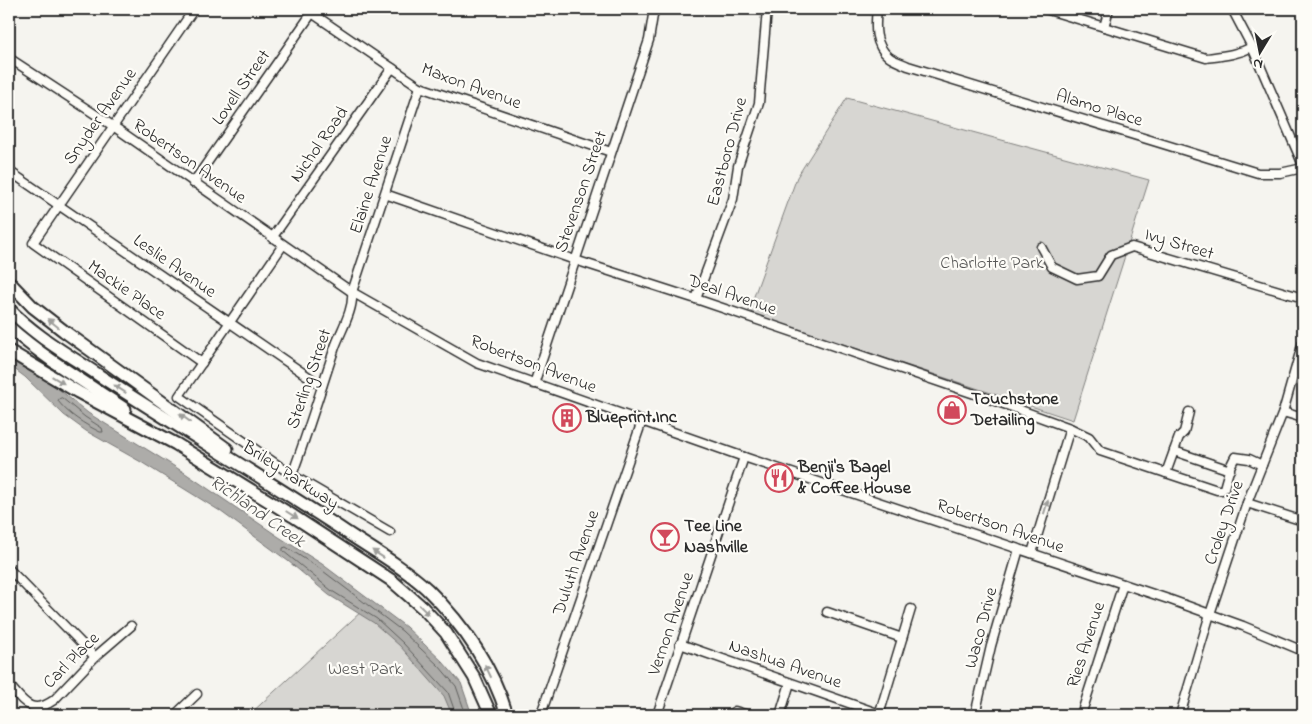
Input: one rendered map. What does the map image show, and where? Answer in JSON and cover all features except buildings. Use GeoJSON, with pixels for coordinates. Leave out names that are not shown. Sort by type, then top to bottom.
{"type":"FeatureCollection","features":[{"type":"Feature","properties":{"kind":"highway"},"geometry":{"type":"LineString","coordinates":[[9,282],[33,306],[64,332],[295,498]]}},
{"type":"Feature","properties":{"kind":"highway","name":"Briley Parkway"},"geometry":{"type":"LineString","coordinates":[[9,309],[31,329],[57,348],[136,400],[295,498],[411,575],[434,596],[474,644],[504,704],[507,715]]}},
{"type":"Feature","properties":{"kind":"highway"},"geometry":{"type":"LineString","coordinates":[[9,326],[20,337],[69,372],[176,444]]}},
{"type":"Feature","properties":{"kind":"highway","name":"Briley Parkway"},"geometry":{"type":"LineString","coordinates":[[9,351],[78,392],[176,444],[392,580],[423,608],[446,633],[474,677],[491,715]]}},
{"type":"Feature","properties":{"kind":"street","name":"Snyder Avenue"},"geometry":{"type":"LineString","coordinates":[[33,243],[194,9]]}},
{"type":"Feature","properties":{"kind":"street","name":"Stevenson Street"},"geometry":{"type":"LineString","coordinates":[[534,384],[648,40],[654,9]]}},
{"type":"Feature","properties":{"kind":"street","name":"Eastboro Drive"},"geometry":{"type":"LineString","coordinates":[[696,299],[731,205],[736,186],[738,166],[759,103],[767,9]]}},
{"type":"Feature","properties":{"kind":"street","name":"Alamo Place"},"geometry":{"type":"LineString","coordinates":[[877,9],[875,28],[878,43],[889,57],[908,66],[1258,173],[1280,173],[1303,167]]}},
{"type":"Feature","properties":{"kind":"street"},"geometry":{"type":"LineString","coordinates":[[1045,9],[1206,58],[1242,52],[1252,47]]}},
{"type":"Feature","properties":{"kind":"street"},"geometry":{"type":"LineString","coordinates":[[1104,27],[1109,9]]}},
{"type":"Feature","properties":{"kind":"street"},"geometry":{"type":"LineString","coordinates":[[1232,9],[1252,47],[1303,167]]}},
{"type":"Feature","properties":{"kind":"street","name":"Maxon Avenue"},"geometry":{"type":"LineString","coordinates":[[311,10],[420,87],[611,152]]}},
{"type":"Feature","properties":{"kind":"street","name":"Lovell Street"},"geometry":{"type":"LineString","coordinates":[[193,184],[311,10]]}},
{"type":"Feature","properties":{"kind":"street","name":"Robertson Avenue"},"geometry":{"type":"LineString","coordinates":[[9,58],[112,126],[193,184],[352,292],[477,364],[744,457],[886,503],[1210,614],[1303,651]]}},
{"type":"Feature","properties":{"kind":"street","name":"Nichol Road"},"geometry":{"type":"LineString","coordinates":[[272,238],[392,68]]}},
{"type":"Feature","properties":{"kind":"street","name":"Elaine Avenue"},"geometry":{"type":"LineString","coordinates":[[352,292],[420,87]]}},
{"type":"Feature","properties":{"kind":"street","name":"Leslie Avenue"},"geometry":{"type":"LineString","coordinates":[[9,172],[60,205],[229,324],[322,386]]}},
{"type":"Feature","properties":{"kind":"street","name":"Deal Avenue"},"geometry":{"type":"LineString","coordinates":[[385,194],[575,260],[985,397],[1070,428],[1089,437],[1100,451],[1217,490],[1222,490],[1226,484],[1230,470]]}},
{"type":"Feature","properties":{"kind":"street","name":"Mackie Place"},"geometry":{"type":"LineString","coordinates":[[33,243],[202,363]]}},
{"type":"Feature","properties":{"kind":"street"},"geometry":{"type":"LineString","coordinates":[[283,245],[179,396],[292,474],[390,532]]}},
{"type":"Feature","properties":{"kind":"street","name":"Ivy Street"},"geometry":{"type":"LineString","coordinates":[[1041,247],[1052,267],[1077,279],[1098,276],[1111,255],[1132,247],[1303,298]]}},
{"type":"Feature","properties":{"kind":"street","name":"Sterling Street"},"geometry":{"type":"LineString","coordinates":[[292,474],[352,302],[352,292]]}},
{"type":"Feature","properties":{"kind":"street","name":"Croley Drive"},"geometry":{"type":"LineString","coordinates":[[1180,715],[1210,614],[1247,503],[1283,412],[1303,342]]}},
{"type":"Feature","properties":{"kind":"street"},"geometry":{"type":"LineString","coordinates":[[1166,473],[1179,437],[1184,432],[1190,412]]}},
{"type":"Feature","properties":{"kind":"street"},"geometry":{"type":"LineString","coordinates":[[1283,412],[1303,418]]}},
{"type":"Feature","properties":{"kind":"street","name":"Duluth Avenue"},"geometry":{"type":"LineString","coordinates":[[541,714],[642,421]]}},
{"type":"Feature","properties":{"kind":"street"},"geometry":{"type":"LineString","coordinates":[[1032,553],[1070,428]]}},
{"type":"Feature","properties":{"kind":"street"},"geometry":{"type":"LineString","coordinates":[[1174,451],[1230,470],[1235,457],[1249,458],[1262,465]]}},
{"type":"Feature","properties":{"kind":"street","name":"Vernon Avenue"},"geometry":{"type":"LineString","coordinates":[[656,715],[744,457]]}},
{"type":"Feature","properties":{"kind":"street"},"geometry":{"type":"LineString","coordinates":[[1247,503],[1303,522]]}},
{"type":"Feature","properties":{"kind":"street","name":"Waco Drive"},"geometry":{"type":"LineString","coordinates":[[975,715],[991,646],[1019,549]]}},
{"type":"Feature","properties":{"kind":"street"},"geometry":{"type":"LineString","coordinates":[[9,569],[95,657]]}},
{"type":"Feature","properties":{"kind":"street","name":"Ries Avenue"},"geometry":{"type":"LineString","coordinates":[[1081,715],[1123,584]]}},
{"type":"Feature","properties":{"kind":"street"},"geometry":{"type":"LineString","coordinates":[[880,715],[911,609]]}},
{"type":"Feature","properties":{"kind":"street"},"geometry":{"type":"LineString","coordinates":[[827,612],[902,638]]}},
{"type":"Feature","properties":{"kind":"street","name":"Carl Place"},"geometry":{"type":"LineString","coordinates":[[9,685],[29,705],[39,708],[54,700],[95,657],[131,626]]}},
{"type":"Feature","properties":{"kind":"street","name":"Nashua Avenue"},"geometry":{"type":"LineString","coordinates":[[680,644],[880,715]]}},
{"type":"Feature","properties":{"kind":"street"},"geometry":{"type":"LineString","coordinates":[[780,715],[790,683]]}},
{"type":"Feature","properties":{"kind":"street"},"geometry":{"type":"LineString","coordinates":[[175,715],[197,694]]}},
{"type":"Feature","properties":{"kind":"street"},"geometry":{"type":"LineString","coordinates":[[729,715],[735,711],[748,715]]}},
{"type":"Feature","properties":{"kind":"green space","name":"Charlotte Park"},"geometry":{"type":"Polygon","coordinates":[[[847,98],[1149,180],[1073,420],[748,313],[797,177],[847,98]]]}},
{"type":"Feature","properties":{"kind":"green space","name":"West Park"},"geometry":{"type":"Polygon","coordinates":[[[363,610],[423,659],[457,715],[249,715],[363,610]]]}},
{"type":"Feature","properties":{"kind":"water"},"geometry":{"type":"Polygon","coordinates":[[[9,353],[39,373],[88,413],[185,473],[322,564],[406,627],[443,662],[461,683],[472,715],[452,715],[444,696],[400,646],[374,623],[329,595],[288,561],[220,511],[141,462],[86,431],[64,415],[25,377],[9,365],[9,353]]]}},
{"type":"Feature","properties":{"kind":"place","name":"Touchstone Detailing"},"geometry":{"type":"Point","coordinates":[952,410]}},
{"type":"Feature","properties":{"kind":"place","name":"Blueprint.Inc"},"geometry":{"type":"Point","coordinates":[567,418]}},
{"type":"Feature","properties":{"kind":"place","name":"Benji's Bagel & Coffee House"},"geometry":{"type":"Point","coordinates":[779,478]}},
{"type":"Feature","properties":{"kind":"place","name":"Tee Line Nashville"},"geometry":{"type":"Point","coordinates":[665,537]}},
{"type":"Feature","properties":{"kind":"water label","name":"Richland Creek"},"geometry":{"type":"Point","coordinates":[257,512]}}]}
